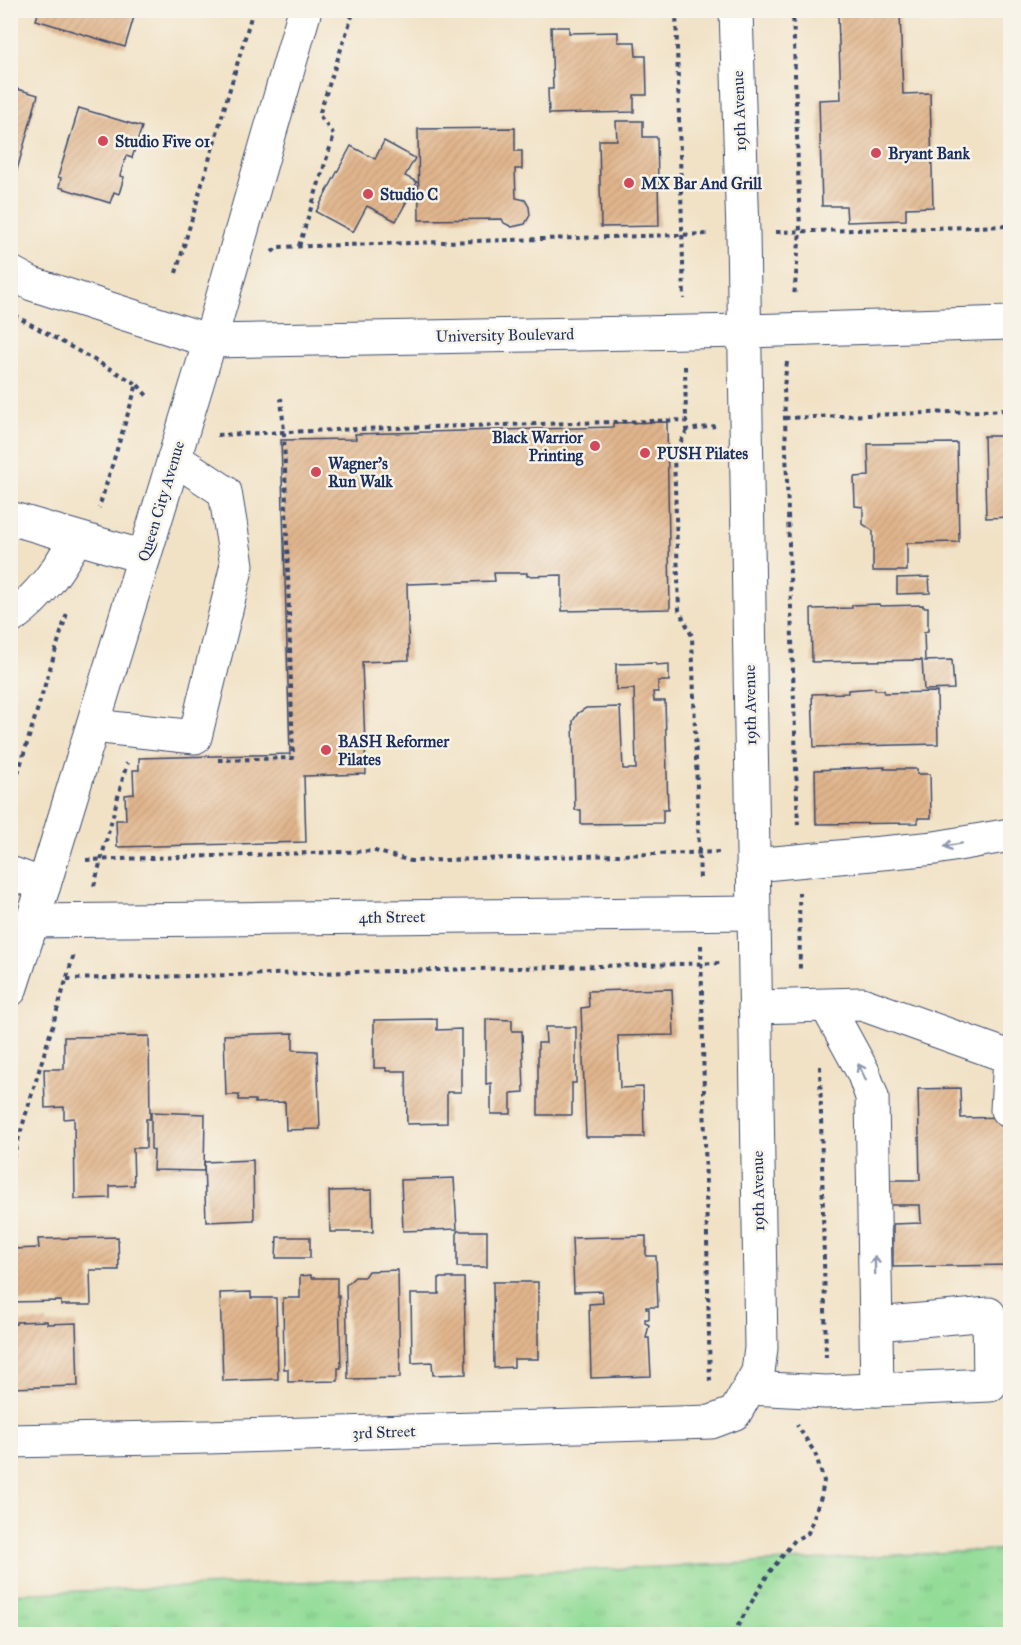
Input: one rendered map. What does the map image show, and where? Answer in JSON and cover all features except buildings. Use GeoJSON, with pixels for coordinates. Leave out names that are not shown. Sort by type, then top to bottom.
{"type":"FeatureCollection","features":[{"type":"Feature","properties":{"kind":"street","name":"Queen City Avenue"},"geometry":{"type":"LineString","coordinates":[[10,990],[48,873],[210,340],[306,10]]}},
{"type":"Feature","properties":{"kind":"street","name":"19th Avenue"},"geometry":{"type":"LineString","coordinates":[[736,10],[743,232],[761,1348],[758,1372],[748,1392]]}},
{"type":"Feature","properties":{"kind":"street","name":"University Boulevard"},"geometry":{"type":"LineString","coordinates":[[10,272],[32,284],[210,340],[744,331],[1011,323]]}},
{"type":"Feature","properties":{"kind":"street"},"geometry":{"type":"LineString","coordinates":[[93,726],[195,737],[237,566],[225,492],[174,458]]}},
{"type":"Feature","properties":{"kind":"street"},"geometry":{"type":"LineString","coordinates":[[10,518],[144,557]]}},
{"type":"Feature","properties":{"kind":"street"},"geometry":{"type":"LineString","coordinates":[[10,618],[44,588],[76,537]]}},
{"type":"Feature","properties":{"kind":"street"},"geometry":{"type":"LineString","coordinates":[[753,865],[935,848],[1011,835]]}},
{"type":"Feature","properties":{"kind":"street"},"geometry":{"type":"LineString","coordinates":[[10,873],[48,873]]}},
{"type":"Feature","properties":{"kind":"street","name":"4th Street"},"geometry":{"type":"LineString","coordinates":[[31,921],[753,913]]}},
{"type":"Feature","properties":{"kind":"street"},"geometry":{"type":"LineString","coordinates":[[754,1007],[862,1004],[1010,1057],[1006,1110]]}},
{"type":"Feature","properties":{"kind":"street"},"geometry":{"type":"LineString","coordinates":[[814,1006],[863,1072],[872,1097],[877,1390]]}},
{"type":"Feature","properties":{"kind":"street"},"geometry":{"type":"LineString","coordinates":[[748,1392],[826,1392],[990,1386],[989,1314],[876,1324]]}},
{"type":"Feature","properties":{"kind":"street","name":"3rd Street"},"geometry":{"type":"LineString","coordinates":[[10,1441],[711,1422],[735,1413],[748,1392]]}},
{"type":"Feature","properties":{"kind":"path"},"geometry":{"type":"LineString","coordinates":[[176,273],[253,10]]}},
{"type":"Feature","properties":{"kind":"path"},"geometry":{"type":"LineString","coordinates":[[299,246],[334,135],[319,115],[354,10]]}},
{"type":"Feature","properties":{"kind":"path"},"geometry":{"type":"LineString","coordinates":[[676,10],[682,234]]}},
{"type":"Feature","properties":{"kind":"path"},"geometry":{"type":"LineString","coordinates":[[793,10],[800,231],[784,387],[799,861],[814,1006]]}},
{"type":"Feature","properties":{"kind":"path"},"geometry":{"type":"LineString","coordinates":[[269,255],[278,247],[299,246],[1011,226]]}},
{"type":"Feature","properties":{"kind":"path"},"geometry":{"type":"LineString","coordinates":[[137,384],[148,397]]}},
{"type":"Feature","properties":{"kind":"path"},"geometry":{"type":"LineString","coordinates":[[210,760],[293,758],[284,432],[281,398]]}},
{"type":"Feature","properties":{"kind":"path"},"geometry":{"type":"LineString","coordinates":[[687,430],[745,421],[786,418],[1011,410]]}},
{"type":"Feature","properties":{"kind":"path"},"geometry":{"type":"LineString","coordinates":[[210,435],[686,420],[687,430],[675,455],[675,491],[679,610],[692,636],[701,914],[711,1389]]}},
{"type":"Feature","properties":{"kind":"path"},"geometry":{"type":"LineString","coordinates":[[10,1167],[85,920],[128,762]]}},
{"type":"Feature","properties":{"kind":"path"},"geometry":{"type":"LineString","coordinates":[[48,873],[101,859],[375,851],[411,861],[722,852],[753,865]]}},
{"type":"Feature","properties":{"kind":"path"},"geometry":{"type":"LineString","coordinates":[[67,979],[754,963]]}},
{"type":"Feature","properties":{"kind":"path"},"geometry":{"type":"LineString","coordinates":[[820,1060],[826,1392]]}},
{"type":"Feature","properties":{"kind":"path"},"geometry":{"type":"LineString","coordinates":[[733,1635],[768,1574],[795,1540],[808,1533],[821,1497],[824,1481],[815,1453],[796,1423]]}},
{"type":"Feature","properties":{"kind":"green space"},"geometry":{"type":"Polygon","coordinates":[[[1010,1549],[1010,1634],[11,1634],[11,1594],[752,1563],[1010,1549]]]}},
{"type":"Feature","properties":{"kind":"place","name":"Studio Five 01"},"geometry":{"type":"Point","coordinates":[103,141]}},
{"type":"Feature","properties":{"kind":"place","name":"Bryant Bank"},"geometry":{"type":"Point","coordinates":[876,153]}},
{"type":"Feature","properties":{"kind":"place","name":"MX Bar And Grill"},"geometry":{"type":"Point","coordinates":[629,183]}},
{"type":"Feature","properties":{"kind":"place","name":"Studio C"},"geometry":{"type":"Point","coordinates":[368,194]}},
{"type":"Feature","properties":{"kind":"place","name":"Black Warrior Printing"},"geometry":{"type":"Point","coordinates":[595,446]}},
{"type":"Feature","properties":{"kind":"place","name":"PUSH Pilates"},"geometry":{"type":"Point","coordinates":[645,453]}},
{"type":"Feature","properties":{"kind":"place","name":"Wagner's Run Walk"},"geometry":{"type":"Point","coordinates":[316,472]}},
{"type":"Feature","properties":{"kind":"place","name":"BASH Reformer Pilates"},"geometry":{"type":"Point","coordinates":[326,750]}}]}
